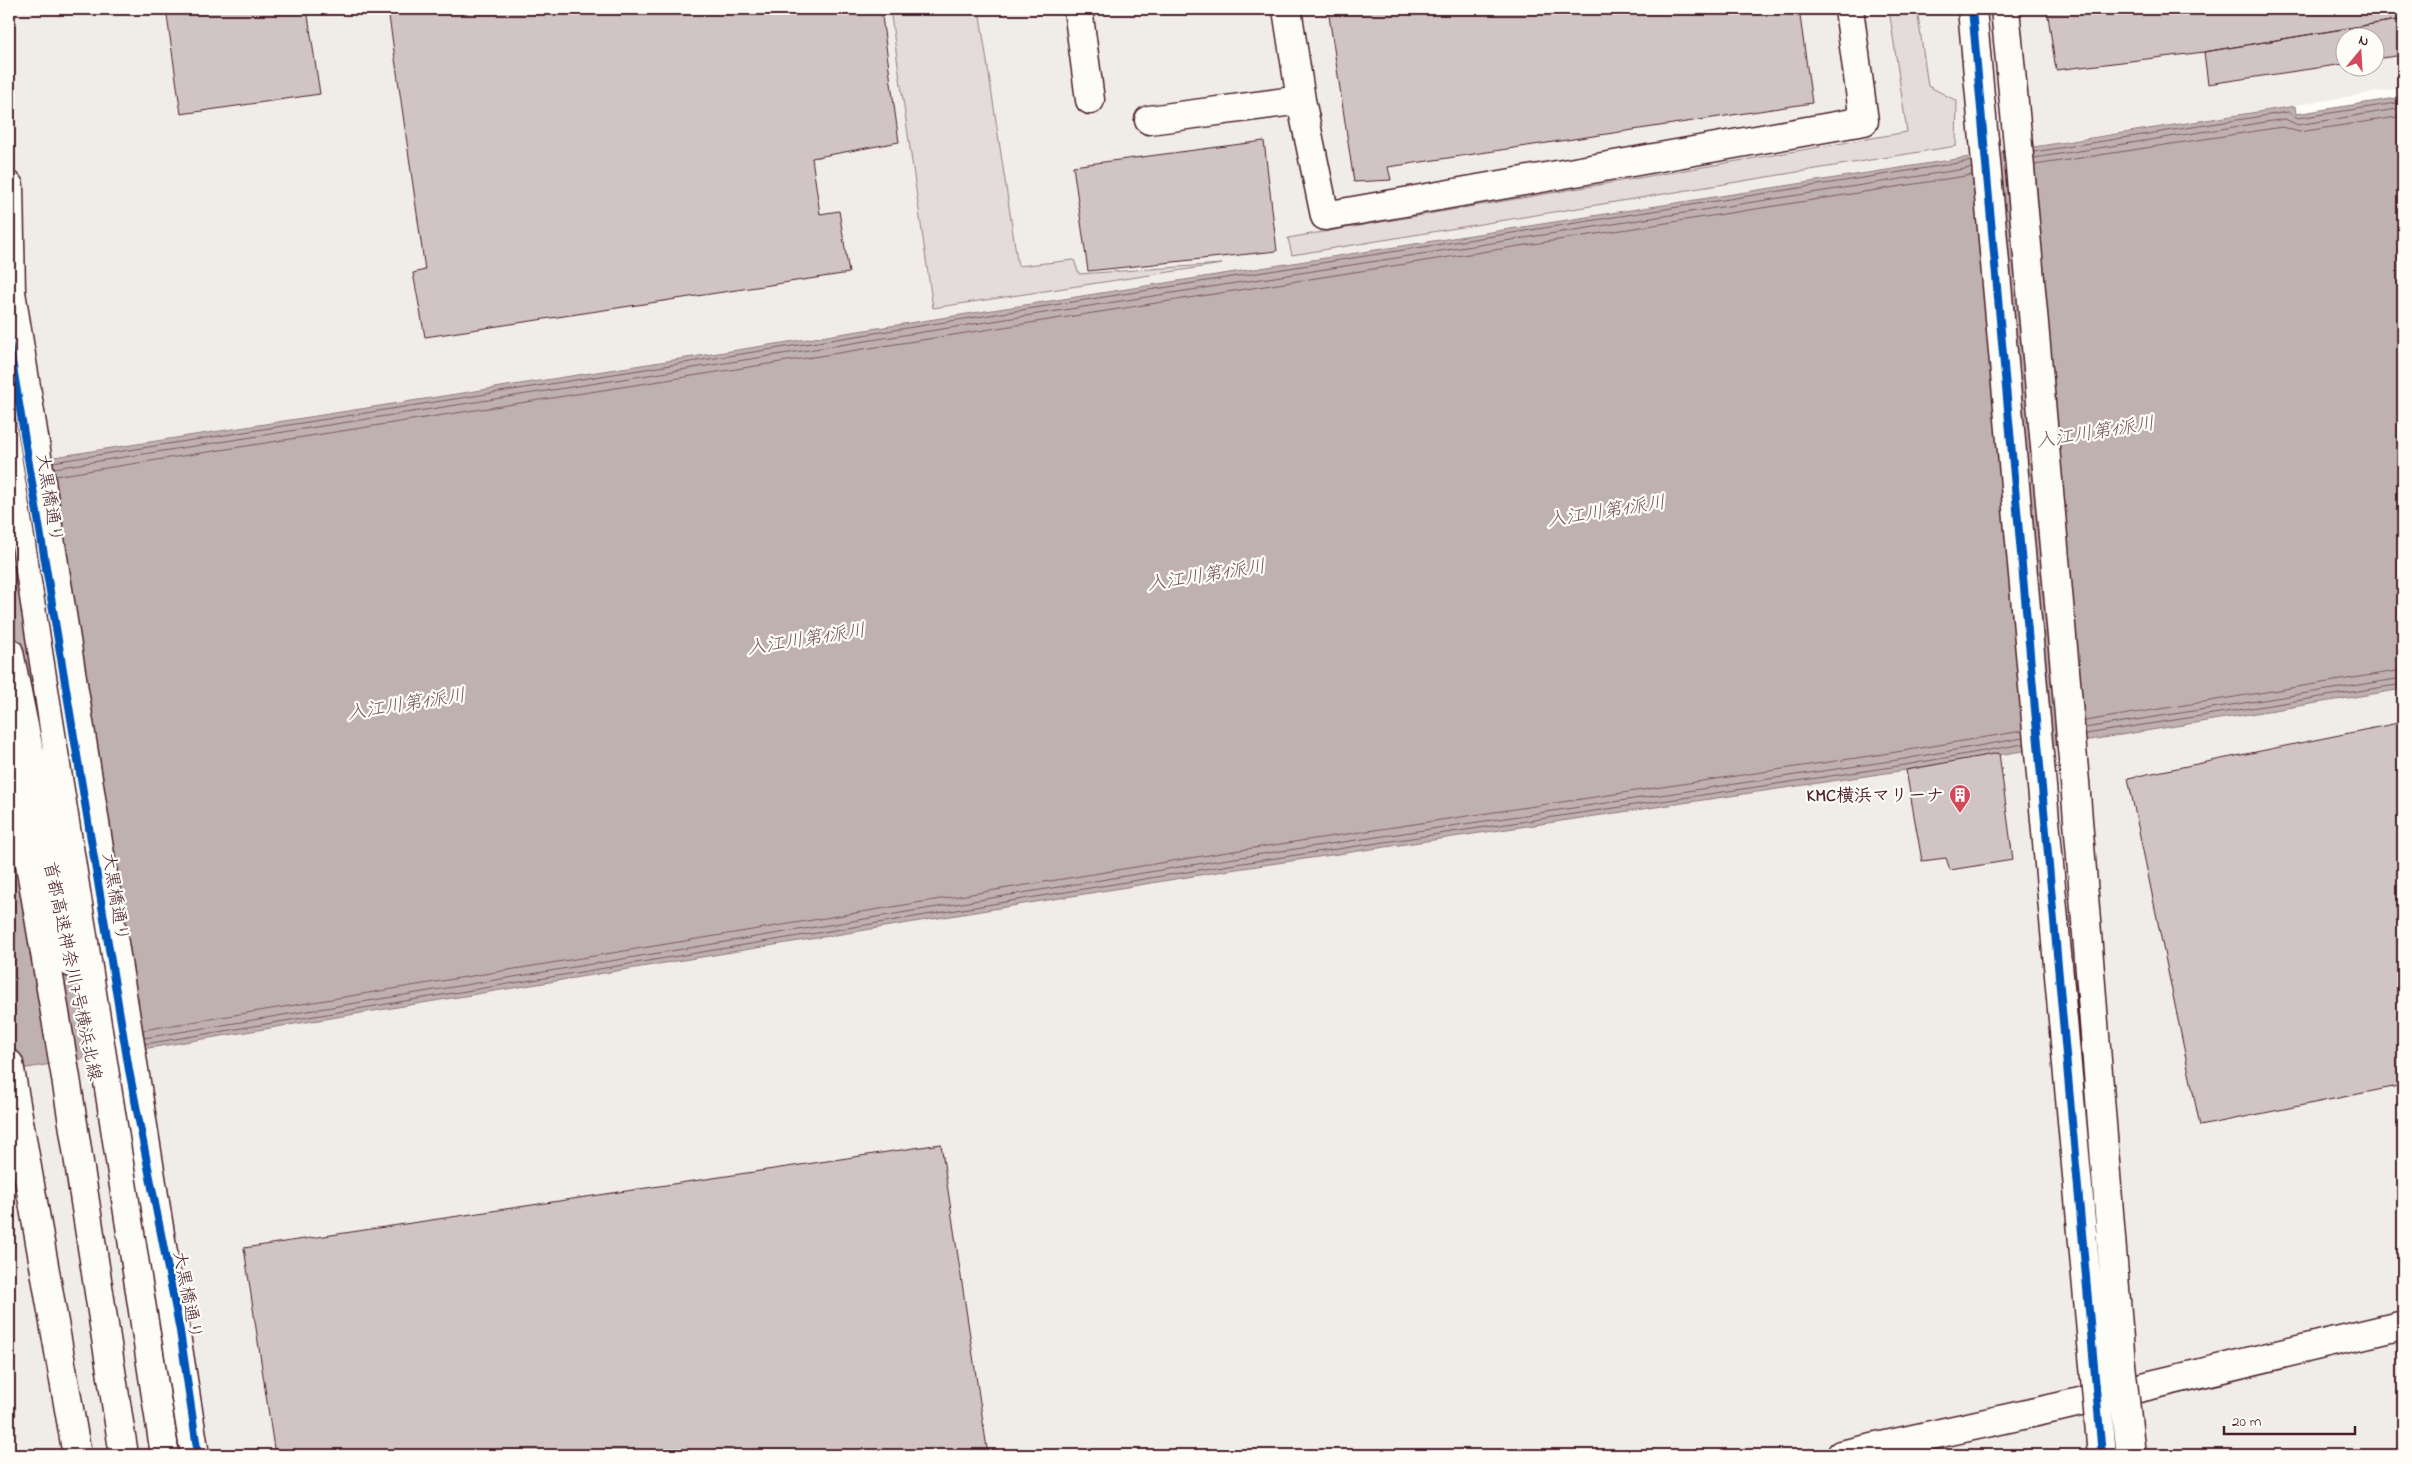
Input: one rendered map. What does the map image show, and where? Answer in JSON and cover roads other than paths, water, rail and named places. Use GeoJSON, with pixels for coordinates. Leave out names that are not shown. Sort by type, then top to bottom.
{"type":"FeatureCollection","features":[{"type":"Feature","properties":{"kind":"main road"},"geometry":{"type":"LineString","coordinates":[[1078,9],[1090,100]]}},
{"type":"Feature","properties":{"kind":"main road"},"geometry":{"type":"LineString","coordinates":[[1287,9],[1301,100],[1325,216],[1864,120],[1849,9]]}},
{"type":"Feature","properties":{"kind":"main road"},"geometry":{"type":"LineString","coordinates":[[1972,9],[2102,1455]]}},
{"type":"Feature","properties":{"kind":"main road"},"geometry":{"type":"LineString","coordinates":[[2006,9],[2075,792],[2120,1364],[2131,1455]]}},
{"type":"Feature","properties":{"kind":"main road"},"geometry":{"type":"LineString","coordinates":[[1149,120],[1301,100]]}},
{"type":"Feature","properties":{"kind":"main road"},"geometry":{"type":"LineString","coordinates":[[9,186],[10,284],[197,1455]]}},
{"type":"Feature","properties":{"kind":"main road","name":"大黒橋通り"},"geometry":{"type":"LineString","coordinates":[[9,343],[129,1070],[180,1331],[197,1455]]}},
{"type":"Feature","properties":{"kind":"main road"},"geometry":{"type":"LineString","coordinates":[[9,433],[165,1455]]}},
{"type":"Feature","properties":{"kind":"main road","name":"首都高速神奈川7号横浜北線"},"geometry":{"type":"LineString","coordinates":[[9,652],[139,1290]]}},
{"type":"Feature","properties":{"kind":"main road"},"geometry":{"type":"LineString","coordinates":[[9,738],[66,1078],[124,1455]]}},
{"type":"Feature","properties":{"kind":"main road"},"geometry":{"type":"LineString","coordinates":[[9,1064],[77,1455]]}},
{"type":"Feature","properties":{"kind":"main road"},"geometry":{"type":"LineString","coordinates":[[1841,1455],[2059,1407],[2403,1325]]}},
{"type":"Feature","properties":{"kind":"water","name":"入江川第1派川"},"geometry":{"type":"Polygon","coordinates":[[[2403,97],[2403,689],[1906,770],[1230,870],[9,1071],[9,464],[2295,106],[2296,114],[2403,97]]]}},
{"type":"Feature","properties":{"kind":"place","name":"KMC横浜マリーナ"},"geometry":{"type":"Point","coordinates":[1960,814]}}]}
